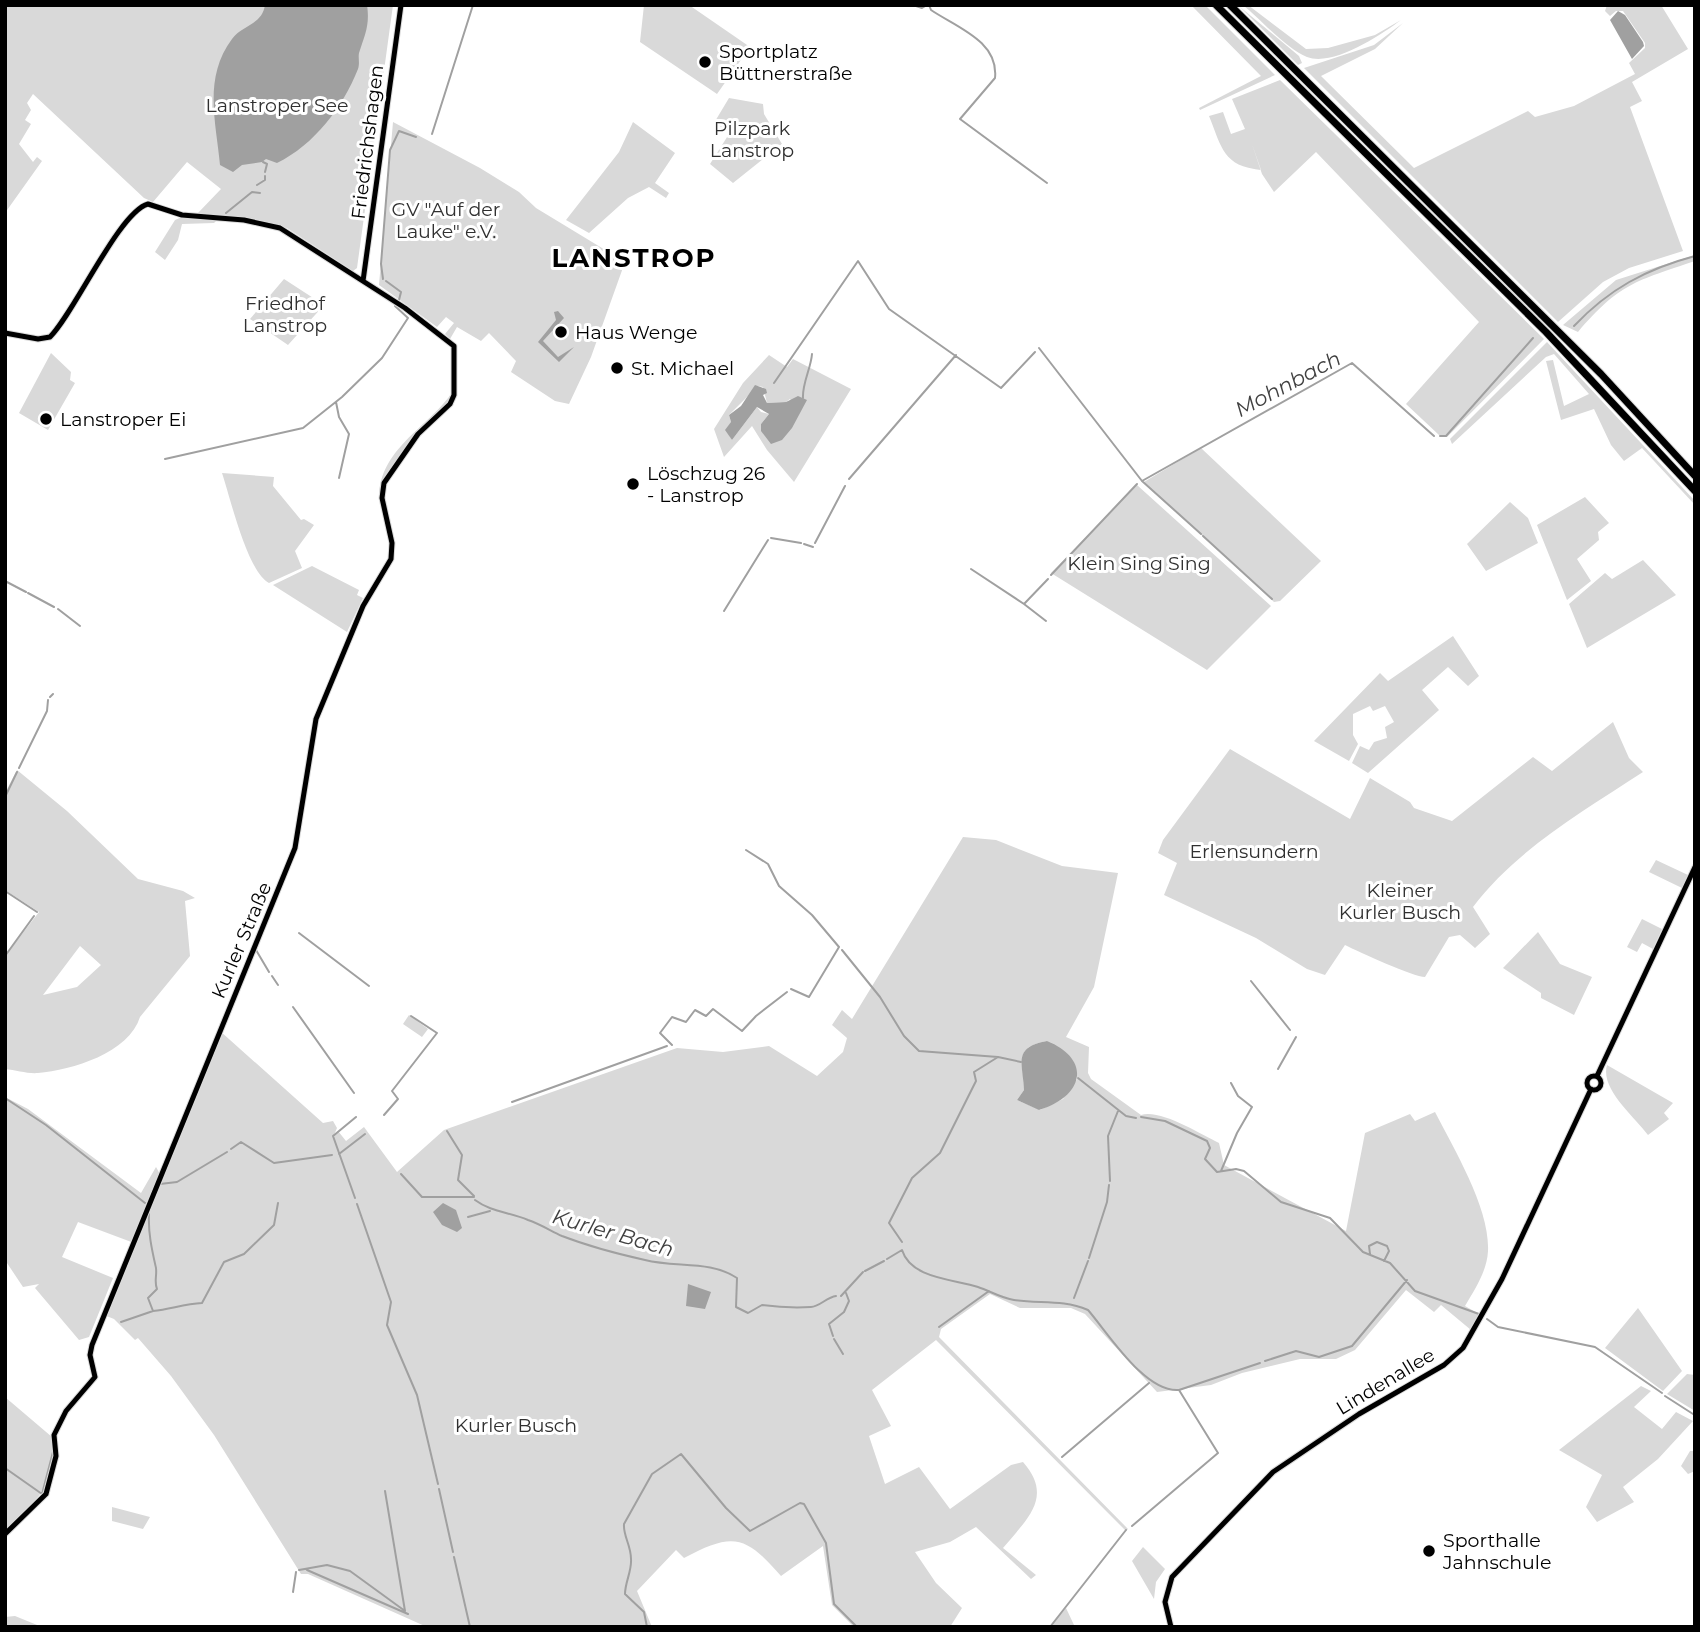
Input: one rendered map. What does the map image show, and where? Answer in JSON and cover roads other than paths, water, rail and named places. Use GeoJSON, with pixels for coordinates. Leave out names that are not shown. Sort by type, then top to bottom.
{"type":"FeatureCollection","features":[{"type":"Feature","properties":{"kind":"highway"},"geometry":{"type":"LineString","coordinates":[[1216,5],[1546,332],[1695,491]]}},
{"type":"Feature","properties":{"kind":"highway"},"geometry":{"type":"LineString","coordinates":[[1230,5],[1601,374],[1695,477]]}},
{"type":"Feature","properties":{"kind":"main road","name":"Friedrichshagen"},"geometry":{"type":"LineString","coordinates":[[363,281],[401,5]]}},
{"type":"Feature","properties":{"kind":"main road"},"geometry":{"type":"LineString","coordinates":[[5,333],[44,339],[56,330],[120,231],[145,204],[182,215],[244,220],[276,227],[363,281]]}},
{"type":"Feature","properties":{"kind":"main road","name":"Kurler Straße"},"geometry":{"type":"LineString","coordinates":[[5,1534],[46,1494],[57,1449],[54,1435],[66,1411],[95,1377],[90,1355],[92,1345],[295,848],[316,719],[363,606],[391,559],[391,538],[382,498],[384,483],[418,434],[450,404],[454,395],[454,346],[363,281]]}},
{"type":"Feature","properties":{"kind":"main road"},"geometry":{"type":"LineString","coordinates":[[1597,1076],[1601,1086],[1591,1089],[1587,1081],[1597,1076],[1695,867]]}},
{"type":"Feature","properties":{"kind":"main road","name":"Lindenallee"},"geometry":{"type":"LineString","coordinates":[[1171,1627],[1165,1602],[1172,1577],[1282,1464],[1444,1365],[1463,1348],[1502,1279],[1591,1089]]}},
{"type":"Feature","properties":{"kind":"waterway"},"geometry":{"type":"LineString","coordinates":[[432,134],[473,5]]}},
{"type":"Feature","properties":{"kind":"waterway"},"geometry":{"type":"LineString","coordinates":[[913,5],[922,8],[927,5]]}},
{"type":"Feature","properties":{"kind":"waterway"},"geometry":{"type":"LineString","coordinates":[[929,5],[931,10],[974,36],[990,54],[994,65],[995,78],[960,119],[1047,183]]}},
{"type":"Feature","properties":{"kind":"waterway"},"geometry":{"type":"LineString","coordinates":[[383,279],[381,264],[390,150],[399,131],[416,137]]}},
{"type":"Feature","properties":{"kind":"waterway"},"geometry":{"type":"LineString","coordinates":[[263,162],[267,164],[265,172]]}},
{"type":"Feature","properties":{"kind":"waterway"},"geometry":{"type":"LineString","coordinates":[[257,185],[265,180],[265,176]]}},
{"type":"Feature","properties":{"kind":"waterway"},"geometry":{"type":"LineString","coordinates":[[226,213],[252,192],[260,193]]}},
{"type":"Feature","properties":{"kind":"waterway","name":"Mohnbach"},"geometry":{"type":"LineString","coordinates":[[1574,326],[1601,301],[1629,282],[1660,267],[1695,256]]}},
{"type":"Feature","properties":{"kind":"waterway"},"geometry":{"type":"LineString","coordinates":[[774,383],[858,261],[889,309],[1001,388],[1035,352]]}},
{"type":"Feature","properties":{"kind":"waterway"},"geometry":{"type":"LineString","coordinates":[[386,281],[401,292],[399,300]]}},
{"type":"Feature","properties":{"kind":"waterway"},"geometry":{"type":"LineString","coordinates":[[165,459],[303,428],[342,397],[382,358],[408,318],[395,306]]}},
{"type":"Feature","properties":{"kind":"waterway","name":"Mohnbach"},"geometry":{"type":"LineString","coordinates":[[1440,436],[1446,436],[1533,338]]}},
{"type":"Feature","properties":{"kind":"waterway"},"geometry":{"type":"LineString","coordinates":[[1039,348],[1142,481],[1201,534]]}},
{"type":"Feature","properties":{"kind":"waterway"},"geometry":{"type":"LineString","coordinates":[[803,398],[812,354]]}},
{"type":"Feature","properties":{"kind":"waterway"},"geometry":{"type":"LineString","coordinates":[[849,479],[956,355]]}},
{"type":"Feature","properties":{"kind":"waterway","name":"Mohnbach"},"geometry":{"type":"LineString","coordinates":[[1142,481],[1352,363],[1434,436]]}},
{"type":"Feature","properties":{"kind":"waterway"},"geometry":{"type":"LineString","coordinates":[[336,402],[339,417],[349,434],[339,478]]}},
{"type":"Feature","properties":{"kind":"waterway","name":"Mohnbach"},"geometry":{"type":"LineString","coordinates":[[1051,575],[1137,484]]}},
{"type":"Feature","properties":{"kind":"waterway"},"geometry":{"type":"LineString","coordinates":[[815,543],[845,486]]}},
{"type":"Feature","properties":{"kind":"waterway"},"geometry":{"type":"LineString","coordinates":[[1203,536],[1272,599]]}},
{"type":"Feature","properties":{"kind":"waterway"},"geometry":{"type":"LineString","coordinates":[[771,538],[801,543]]}},
{"type":"Feature","properties":{"kind":"waterway"},"geometry":{"type":"LineString","coordinates":[[724,611],[768,540]]}},
{"type":"Feature","properties":{"kind":"waterway"},"geometry":{"type":"LineString","coordinates":[[804,544],[813,547]]}},
{"type":"Feature","properties":{"kind":"waterway"},"geometry":{"type":"LineString","coordinates":[[971,569],[1024,604]]}},
{"type":"Feature","properties":{"kind":"waterway","name":"Mohnbach"},"geometry":{"type":"LineString","coordinates":[[1046,621],[1024,604],[1048,579]]}},
{"type":"Feature","properties":{"kind":"waterway"},"geometry":{"type":"LineString","coordinates":[[5,581],[26,592]]}},
{"type":"Feature","properties":{"kind":"waterway"},"geometry":{"type":"LineString","coordinates":[[28,593],[54,607]]}},
{"type":"Feature","properties":{"kind":"waterway"},"geometry":{"type":"LineString","coordinates":[[58,609],[80,626]]}},
{"type":"Feature","properties":{"kind":"waterway"},"geometry":{"type":"LineString","coordinates":[[50,697],[53,694]]}},
{"type":"Feature","properties":{"kind":"waterway"},"geometry":{"type":"LineString","coordinates":[[19,768],[47,711],[48,700]]}},
{"type":"Feature","properties":{"kind":"waterway"},"geometry":{"type":"LineString","coordinates":[[5,797],[17,772]]}},
{"type":"Feature","properties":{"kind":"waterway"},"geometry":{"type":"LineString","coordinates":[[746,850],[768,864],[779,886],[812,915],[839,947],[809,997],[791,989]]}},
{"type":"Feature","properties":{"kind":"waterway"},"geometry":{"type":"LineString","coordinates":[[5,891],[37,912]]}},
{"type":"Feature","properties":{"kind":"waterway"},"geometry":{"type":"LineString","coordinates":[[5,956],[34,916]]}},
{"type":"Feature","properties":{"kind":"waterway"},"geometry":{"type":"LineString","coordinates":[[299,933],[369,986]]}},
{"type":"Feature","properties":{"kind":"waterway"},"geometry":{"type":"LineString","coordinates":[[256,950],[269,972]]}},
{"type":"Feature","properties":{"kind":"waterway"},"geometry":{"type":"LineString","coordinates":[[842,950],[880,997],[904,1036],[919,1051],[998,1057],[1021,1062]]}},
{"type":"Feature","properties":{"kind":"waterway"},"geometry":{"type":"LineString","coordinates":[[272,976],[278,985]]}},
{"type":"Feature","properties":{"kind":"waterway"},"geometry":{"type":"LineString","coordinates":[[1251,981],[1290,1030]]}},
{"type":"Feature","properties":{"kind":"waterway"},"geometry":{"type":"LineString","coordinates":[[672,1045],[660,1033],[672,1017],[686,1022],[695,1010],[706,1016],[713,1009],[742,1031],[756,1016],[787,992]]}},
{"type":"Feature","properties":{"kind":"waterway"},"geometry":{"type":"LineString","coordinates":[[293,1007],[354,1093]]}},
{"type":"Feature","properties":{"kind":"waterway"},"geometry":{"type":"LineString","coordinates":[[384,1115],[398,1099],[392,1091],[437,1033],[411,1016]]}},
{"type":"Feature","properties":{"kind":"waterway"},"geometry":{"type":"LineString","coordinates":[[1278,1069],[1296,1037]]}},
{"type":"Feature","properties":{"kind":"waterway"},"geometry":{"type":"LineString","coordinates":[[512,1102],[667,1046]]}},
{"type":"Feature","properties":{"kind":"waterway"},"geometry":{"type":"LineString","coordinates":[[902,1242],[889,1223],[912,1178],[940,1153],[976,1081],[974,1072],[998,1057]]}},
{"type":"Feature","properties":{"kind":"waterway"},"geometry":{"type":"LineString","coordinates":[[1078,1078],[1126,1116],[1136,1118]]}},
{"type":"Feature","properties":{"kind":"waterway"},"geometry":{"type":"LineString","coordinates":[[1221,1171],[1237,1133],[1252,1107],[1238,1096],[1231,1083]]}},
{"type":"Feature","properties":{"kind":"waterway"},"geometry":{"type":"LineString","coordinates":[[5,1098],[46,1125],[145,1203]]}},
{"type":"Feature","properties":{"kind":"waterway"},"geometry":{"type":"LineString","coordinates":[[1110,1181],[1108,1136],[1118,1111]]}},
{"type":"Feature","properties":{"kind":"waterway"},"geometry":{"type":"LineString","coordinates":[[355,1198],[333,1136],[356,1117]]}},
{"type":"Feature","properties":{"kind":"waterway"},"geometry":{"type":"LineString","coordinates":[[1141,1117],[1165,1121],[1207,1141],[1210,1148],[1205,1159],[1217,1172],[1236,1169],[1244,1171],[1281,1202],[1330,1218],[1363,1252],[1390,1263],[1415,1291],[1479,1314]]}},
{"type":"Feature","properties":{"kind":"waterway","name":"Kurler Bach"},"geometry":{"type":"LineString","coordinates":[[447,1131],[462,1155],[458,1180],[474,1196]]}},
{"type":"Feature","properties":{"kind":"waterway"},"geometry":{"type":"LineString","coordinates":[[339,1154],[365,1134]]}},
{"type":"Feature","properties":{"kind":"waterway"},"geometry":{"type":"LineString","coordinates":[[231,1149],[241,1142],[274,1163],[332,1155]]}},
{"type":"Feature","properties":{"kind":"waterway"},"geometry":{"type":"LineString","coordinates":[[160,1184],[177,1182],[227,1152]]}},
{"type":"Feature","properties":{"kind":"waterway"},"geometry":{"type":"LineString","coordinates":[[401,1174],[422,1197],[474,1197]]}},
{"type":"Feature","properties":{"kind":"waterway"},"geometry":{"type":"LineString","coordinates":[[1089,1258],[1107,1202],[1109,1185]]}},
{"type":"Feature","properties":{"kind":"waterway","name":"Kurler Bach"},"geometry":{"type":"LineString","coordinates":[[475,1200],[603,1250],[657,1262],[727,1272],[737,1278],[736,1307],[748,1313],[762,1305],[814,1307],[836,1296]]}},
{"type":"Feature","properties":{"kind":"waterway"},"geometry":{"type":"LineString","coordinates":[[153,1311],[202,1303],[224,1262],[244,1254],[274,1225],[278,1203]]}},
{"type":"Feature","properties":{"kind":"waterway"},"geometry":{"type":"LineString","coordinates":[[357,1204],[391,1302],[387,1325],[417,1395],[438,1484]]}},
{"type":"Feature","properties":{"kind":"waterway"},"geometry":{"type":"LineString","coordinates":[[468,1217],[490,1211]]}},
{"type":"Feature","properties":{"kind":"waterway"},"geometry":{"type":"LineString","coordinates":[[121,1322],[153,1311],[148,1298],[157,1289],[149,1214]]}},
{"type":"Feature","properties":{"kind":"waterway"},"geometry":{"type":"LineString","coordinates":[[1370,1254],[1369,1246],[1377,1242],[1387,1246],[1389,1251],[1384,1261]]}},
{"type":"Feature","properties":{"kind":"waterway","name":"Kurler Bach"},"geometry":{"type":"LineString","coordinates":[[887,1259],[902,1250],[914,1267],[934,1276],[978,1287],[1009,1299],[1060,1303],[1088,1310],[1128,1360],[1153,1382],[1166,1388],[1179,1390],[1260,1363]]}},
{"type":"Feature","properties":{"kind":"waterway","name":"Kurler Bach"},"geometry":{"type":"LineString","coordinates":[[865,1271],[884,1261]]}},
{"type":"Feature","properties":{"kind":"waterway"},"geometry":{"type":"LineString","coordinates":[[1074,1298],[1088,1261]]}},
{"type":"Feature","properties":{"kind":"waterway","name":"Kurler Bach"},"geometry":{"type":"LineString","coordinates":[[841,1296],[863,1272]]}},
{"type":"Feature","properties":{"kind":"waterway","name":"Kurler Bach"},"geometry":{"type":"LineString","coordinates":[[1265,1361],[1296,1351],[1319,1357],[1352,1346],[1407,1280]]}},
{"type":"Feature","properties":{"kind":"waterway"},"geometry":{"type":"LineString","coordinates":[[939,1327],[989,1291]]}},
{"type":"Feature","properties":{"kind":"waterway"},"geometry":{"type":"LineString","coordinates":[[833,1336],[829,1324],[844,1312],[849,1301],[846,1293]]}},
{"type":"Feature","properties":{"kind":"waterway"},"geometry":{"type":"LineString","coordinates":[[1487,1319],[1498,1327],[1595,1347],[1662,1393]]}},
{"type":"Feature","properties":{"kind":"waterway"},"geometry":{"type":"LineString","coordinates":[[834,1339],[843,1354]]}},
{"type":"Feature","properties":{"kind":"waterway"},"geometry":{"type":"LineString","coordinates":[[1062,1457],[1149,1383]]}},
{"type":"Feature","properties":{"kind":"waterway"},"geometry":{"type":"LineString","coordinates":[[1132,1526],[1218,1453],[1179,1390]]}},
{"type":"Feature","properties":{"kind":"waterway"},"geometry":{"type":"LineString","coordinates":[[1665,1396],[1693,1414]]}},
{"type":"Feature","properties":{"kind":"waterway"},"geometry":{"type":"LineString","coordinates":[[5,1468],[42,1494],[53,1452]]}},
{"type":"Feature","properties":{"kind":"waterway"},"geometry":{"type":"LineString","coordinates":[[647,1627],[644,1612],[625,1594],[631,1559],[624,1524],[652,1474],[681,1454],[726,1508],[750,1531],[800,1503],[804,1504],[826,1543],[834,1604],[857,1627]]}},
{"type":"Feature","properties":{"kind":"waterway"},"geometry":{"type":"LineString","coordinates":[[439,1489],[453,1552]]}},
{"type":"Feature","properties":{"kind":"waterway"},"geometry":{"type":"LineString","coordinates":[[299,1570],[327,1565],[350,1571],[405,1611],[385,1491]]}},
{"type":"Feature","properties":{"kind":"waterway"},"geometry":{"type":"LineString","coordinates":[[1050,1627],[1126,1530]]}},
{"type":"Feature","properties":{"kind":"waterway"},"geometry":{"type":"LineString","coordinates":[[454,1557],[470,1627]]}},
{"type":"Feature","properties":{"kind":"waterway"},"geometry":{"type":"LineString","coordinates":[[307,1570],[408,1614]]}},
{"type":"Feature","properties":{"kind":"waterway"},"geometry":{"type":"LineString","coordinates":[[293,1592],[296,1572]]}},
{"type":"Feature","properties":{"kind":"place","name":"Sportplatz Büttnerstraße"},"geometry":{"type":"Point","coordinates":[705,62]}},
{"type":"Feature","properties":{"kind":"place","name":"Haus Wenge"},"geometry":{"type":"Point","coordinates":[561,332]}},
{"type":"Feature","properties":{"kind":"place","name":"St. Michael"},"geometry":{"type":"Point","coordinates":[617,368]}},
{"type":"Feature","properties":{"kind":"place","name":"Lanstroper Ei"},"geometry":{"type":"Point","coordinates":[46,419]}},
{"type":"Feature","properties":{"kind":"place","name":"Löschzug 26 - Lanstrop"},"geometry":{"type":"Point","coordinates":[633,484]}},
{"type":"Feature","properties":{"kind":"place","name":"Sporthalle Jahnschule"},"geometry":{"type":"Point","coordinates":[1429,1551]}},
{"type":"Feature","properties":{"kind":"district","name":"LANSTROP"},"geometry":{"type":"Point","coordinates":[634,258]}},
{"type":"Feature","properties":{"kind":"park label","name":"Lanstroper See"},"geometry":{"type":"Point","coordinates":[277,105]}},
{"type":"Feature","properties":{"kind":"park label","name":"Pilzpark Lanstrop"},"geometry":{"type":"Point","coordinates":[752,139]}},
{"type":"Feature","properties":{"kind":"park label","name":"GV \"Auf der Lauke\" e.V."},"geometry":{"type":"Point","coordinates":[446,220]}},
{"type":"Feature","properties":{"kind":"park label","name":"Friedhof Lanstrop"},"geometry":{"type":"Point","coordinates":[285,314]}},
{"type":"Feature","properties":{"kind":"park label","name":"Klein Sing Sing"},"geometry":{"type":"Point","coordinates":[1139,563]}},
{"type":"Feature","properties":{"kind":"park label","name":"Erlensundern"},"geometry":{"type":"Point","coordinates":[1254,851]}},
{"type":"Feature","properties":{"kind":"park label","name":"Kleiner Kurler Busch"},"geometry":{"type":"Point","coordinates":[1400,901]}},
{"type":"Feature","properties":{"kind":"park label","name":"Kurler Busch"},"geometry":{"type":"Point","coordinates":[516,1425]}}]}
